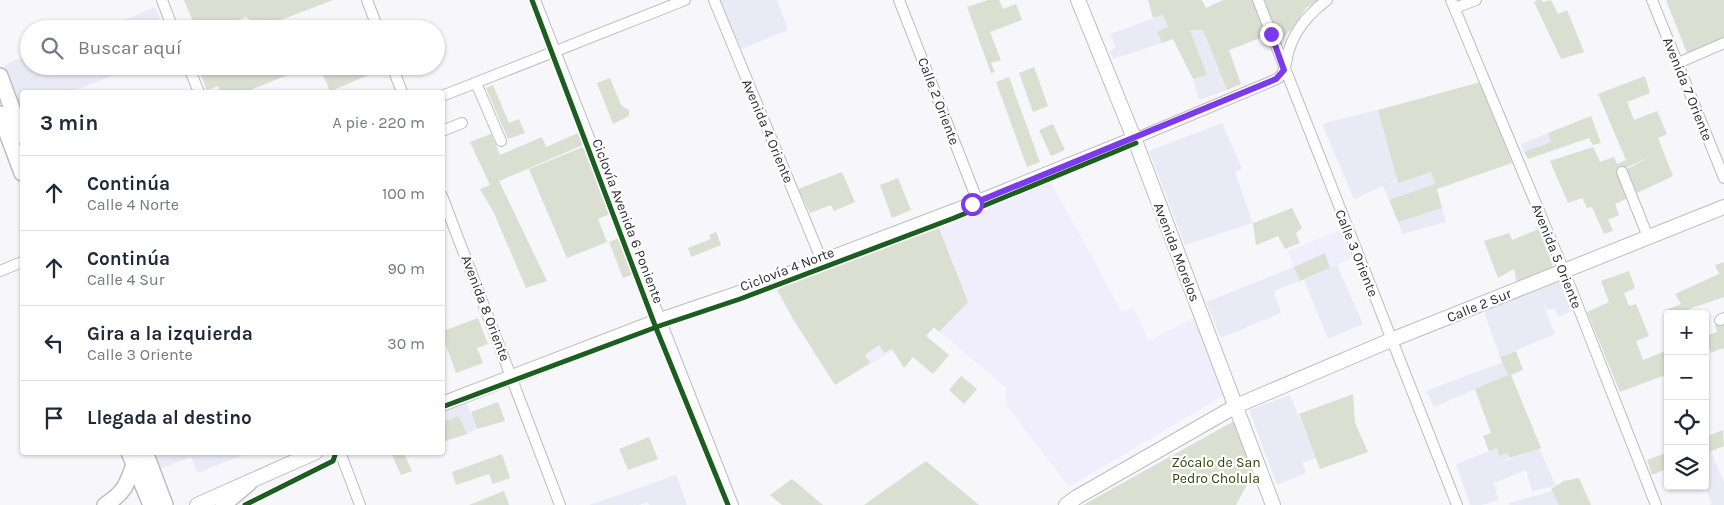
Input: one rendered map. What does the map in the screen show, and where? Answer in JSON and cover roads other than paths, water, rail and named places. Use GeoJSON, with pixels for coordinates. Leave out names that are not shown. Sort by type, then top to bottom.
{"type":"FeatureCollection","features":[{"type":"Feature","properties":{"kind":"main road","name":"Avenida Morelos"},"geometry":{"type":"LineString","coordinates":[[1078,0],[1134,139],[1273,505]]}},
{"type":"Feature","properties":{"kind":"main road"},"geometry":{"type":"LineString","coordinates":[[0,76],[20,131]]}},
{"type":"Feature","properties":{"kind":"main road"},"geometry":{"type":"LineString","coordinates":[[0,114],[20,168]]}},
{"type":"Feature","properties":{"kind":"main road"},"geometry":{"type":"LineString","coordinates":[[445,403],[660,320],[739,293],[978,202],[1134,139]]}},
{"type":"Feature","properties":{"kind":"main road","name":"Calle 2 Sur"},"geometry":{"type":"LineString","coordinates":[[1066,505],[1136,462],[1236,406],[1391,340],[1724,207]]}},
{"type":"Feature","properties":{"kind":"main road"},"geometry":{"type":"LineString","coordinates":[[146,455],[165,505]]}},
{"type":"Feature","properties":{"kind":"main road"},"geometry":{"type":"LineString","coordinates":[[197,505],[310,455]]}},
{"type":"Feature","properties":{"kind":"main road"},"geometry":{"type":"LineString","coordinates":[[104,505],[115,499],[125,488],[131,458]]}},
{"type":"Feature","properties":{"kind":"main road"},"geometry":{"type":"LineString","coordinates":[[131,458],[151,505]]}},
{"type":"Feature","properties":{"kind":"main road"},"geometry":{"type":"LineString","coordinates":[[223,505],[249,483]]}},
{"type":"Feature","properties":{"kind":"street"},"geometry":{"type":"LineString","coordinates":[[162,0],[170,20]]}},
{"type":"Feature","properties":{"kind":"street"},"geometry":{"type":"LineString","coordinates":[[367,0],[375,20]]}},
{"type":"Feature","properties":{"kind":"street"},"geometry":{"type":"LineString","coordinates":[[535,0],[733,505]]}},
{"type":"Feature","properties":{"kind":"street"},"geometry":{"type":"LineString","coordinates":[[445,95],[685,0]]}},
{"type":"Feature","properties":{"kind":"street","name":"Avenida 4 Oriente"},"geometry":{"type":"LineString","coordinates":[[714,0],[822,261]]}},
{"type":"Feature","properties":{"kind":"street","name":"Calle 2 Oriente"},"geometry":{"type":"LineString","coordinates":[[899,0],[978,202]]}},
{"type":"Feature","properties":{"kind":"street","name":"Calle 3 Oriente"},"geometry":{"type":"LineString","coordinates":[[1258,0],[1456,505]]}},
{"type":"Feature","properties":{"kind":"street"},"geometry":{"type":"LineString","coordinates":[[1134,139],[1276,79],[1284,70],[1290,47],[1300,27],[1310,14],[1327,0]]}},
{"type":"Feature","properties":{"kind":"street"},"geometry":{"type":"LineString","coordinates":[[1453,4],[1476,0]]}},
{"type":"Feature","properties":{"kind":"street","name":"Avenida 7 Oriente"},"geometry":{"type":"LineString","coordinates":[[1652,0],[1724,178]]}},
{"type":"Feature","properties":{"kind":"street","name":"Avenida 5 Oriente"},"geometry":{"type":"LineString","coordinates":[[1453,4],[1564,271],[1656,505]]}},
{"type":"Feature","properties":{"kind":"street"},"geometry":{"type":"LineString","coordinates":[[1678,63],[1724,43]]}},
{"type":"Feature","properties":{"kind":"street"},"geometry":{"type":"LineString","coordinates":[[192,75],[198,90]]}},
{"type":"Feature","properties":{"kind":"street"},"geometry":{"type":"LineString","coordinates":[[395,75],[401,90]]}},
{"type":"Feature","properties":{"kind":"street"},"geometry":{"type":"LineString","coordinates":[[476,83],[501,140]]}},
{"type":"Feature","properties":{"kind":"street"},"geometry":{"type":"LineString","coordinates":[[445,130],[462,123]]}},
{"type":"Feature","properties":{"kind":"street"},"geometry":{"type":"LineString","coordinates":[[1622,172],[1648,237]]}},
{"type":"Feature","properties":{"kind":"street","name":"Avenida 8 Oriente"},"geometry":{"type":"LineString","coordinates":[[445,204],[560,505]]}},
{"type":"Feature","properties":{"kind":"street"},"geometry":{"type":"LineString","coordinates":[[0,271],[20,263]]}},
{"type":"Feature","properties":{"kind":"street"},"geometry":{"type":"LineString","coordinates":[[341,455],[360,505]]}},
{"type":"Feature","properties":{"kind":"park label","name":"Zócalo de San Pedro Cholula"},"geometry":{"type":"Point","coordinates":[1216,470]}}]}
